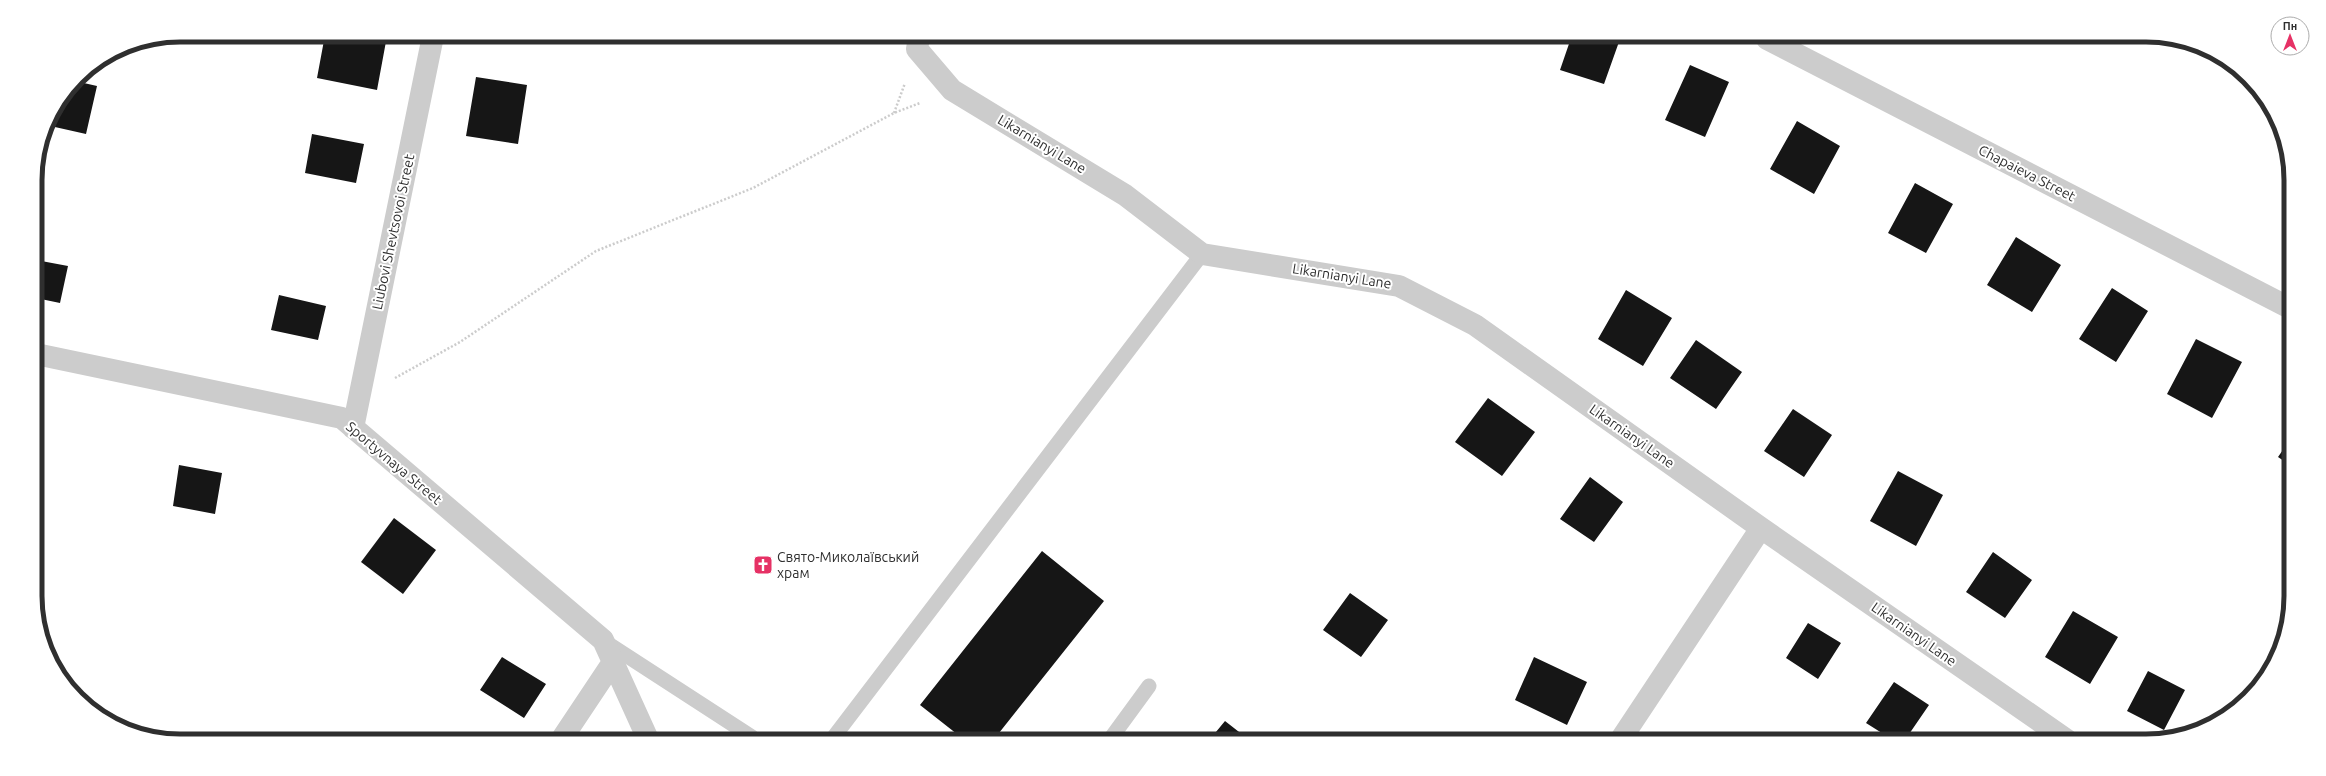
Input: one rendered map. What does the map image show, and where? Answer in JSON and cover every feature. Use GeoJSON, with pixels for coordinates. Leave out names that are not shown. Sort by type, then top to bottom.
{"type":"FeatureCollection","features":[{"type":"Feature","properties":{"kind":"street","name":"Liubovi Shevtsovoi Street"},"geometry":{"type":"LineString","coordinates":[[353,428],[432,42]]}},
{"type":"Feature","properties":{"kind":"street","name":"Chapaieva Street"},"geometry":{"type":"LineString","coordinates":[[1773,42],[2284,305]]}},
{"type":"Feature","properties":{"kind":"street","name":"Likarnianyi Lane"},"geometry":{"type":"LineString","coordinates":[[918,43],[952,90],[1125,195],[1202,254],[1399,286],[1475,325],[1762,528],[2058,734]]}},
{"type":"Feature","properties":{"kind":"street","name":"Sportyvnaya Street"},"geometry":{"type":"LineString","coordinates":[[42,355],[342,418],[603,640],[646,734]]}},
{"type":"Feature","properties":{"kind":"street"},"geometry":{"type":"LineString","coordinates":[[1624,734],[1762,528]]}},
{"type":"Feature","properties":{"kind":"street"},"geometry":{"type":"LineString","coordinates":[[565,734],[613,662]]}},
{"type":"Feature","properties":{"kind":"lane"},"geometry":{"type":"LineString","coordinates":[[841,734],[1202,254]]}},
{"type":"Feature","properties":{"kind":"lane"},"geometry":{"type":"LineString","coordinates":[[603,640],[747,734]]}},
{"type":"Feature","properties":{"kind":"lane"},"geometry":{"type":"LineString","coordinates":[[1114,734],[1149,686]]}},
{"type":"Feature","properties":{"kind":"path"},"geometry":{"type":"LineString","coordinates":[[359,398],[460,342],[596,250],[753,188],[894,113],[952,90]]}},
{"type":"Feature","properties":{"kind":"building"},"geometry":{"type":"Polygon","coordinates":[[[324,42],[386,42],[377,90],[317,78],[324,42]]]}},
{"type":"Feature","properties":{"kind":"building"},"geometry":{"type":"Polygon","coordinates":[[[1570,42],[1619,42],[1604,84],[1560,70],[1570,42]]]}},
{"type":"Feature","properties":{"kind":"building"},"geometry":{"type":"Polygon","coordinates":[[[1690,65],[1729,82],[1705,137],[1665,120],[1690,65]]]}},
{"type":"Feature","properties":{"kind":"building"},"geometry":{"type":"Polygon","coordinates":[[[476,77],[527,85],[518,144],[466,136],[476,77]]]}},
{"type":"Feature","properties":{"kind":"building"},"geometry":{"type":"Polygon","coordinates":[[[83,83],[97,86],[86,134],[53,127],[65,104],[76,89],[83,83]]]}},
{"type":"Feature","properties":{"kind":"building"},"geometry":{"type":"Polygon","coordinates":[[[1797,121],[1840,146],[1814,194],[1770,169],[1797,121]]]}},
{"type":"Feature","properties":{"kind":"building"},"geometry":{"type":"Polygon","coordinates":[[[312,134],[364,144],[356,183],[305,173],[312,134]]]}},
{"type":"Feature","properties":{"kind":"building"},"geometry":{"type":"Polygon","coordinates":[[[1915,183],[1953,204],[1926,253],[1888,233],[1915,183]]]}},
{"type":"Feature","properties":{"kind":"building"},"geometry":{"type":"Polygon","coordinates":[[[2016,237],[2061,265],[2032,312],[1987,285],[2016,237]]]}},
{"type":"Feature","properties":{"kind":"building"},"geometry":{"type":"Polygon","coordinates":[[[42,261],[68,266],[60,303],[42,299],[42,261]]]}},
{"type":"Feature","properties":{"kind":"building"},"geometry":{"type":"Polygon","coordinates":[[[2112,288],[2148,311],[2116,362],[2079,339],[2112,288]]]}},
{"type":"Feature","properties":{"kind":"building"},"geometry":{"type":"Polygon","coordinates":[[[1626,290],[1672,318],[1643,366],[1598,339],[1626,290]]]}},
{"type":"Feature","properties":{"kind":"building"},"geometry":{"type":"Polygon","coordinates":[[[279,295],[326,306],[318,340],[271,330],[279,295]]]}},
{"type":"Feature","properties":{"kind":"building"},"geometry":{"type":"Polygon","coordinates":[[[2196,339],[2242,362],[2212,418],[2167,394],[2196,339]]]}},
{"type":"Feature","properties":{"kind":"building"},"geometry":{"type":"Polygon","coordinates":[[[1696,340],[1742,372],[1716,409],[1670,378],[1696,340]]]}},
{"type":"Feature","properties":{"kind":"building"},"geometry":{"type":"Polygon","coordinates":[[[1488,398],[1535,432],[1502,476],[1455,442],[1488,398]]]}},
{"type":"Feature","properties":{"kind":"building"},"geometry":{"type":"Polygon","coordinates":[[[1793,409],[1832,435],[1804,477],[1764,451],[1793,409]]]}},
{"type":"Feature","properties":{"kind":"building"},"geometry":{"type":"Polygon","coordinates":[[[2284,448],[2284,461],[2278,457],[2284,448]]]}},
{"type":"Feature","properties":{"kind":"building"},"geometry":{"type":"Polygon","coordinates":[[[179,465],[222,473],[215,514],[173,506],[179,465]]]}},
{"type":"Feature","properties":{"kind":"building"},"geometry":{"type":"Polygon","coordinates":[[[1898,471],[1943,495],[1916,546],[1870,521],[1898,471]]]}},
{"type":"Feature","properties":{"kind":"building"},"geometry":{"type":"Polygon","coordinates":[[[1590,477],[1623,502],[1594,542],[1560,519],[1590,477]]]}},
{"type":"Feature","properties":{"kind":"building"},"geometry":{"type":"Polygon","coordinates":[[[394,518],[436,550],[403,594],[361,562],[394,518]]]}},
{"type":"Feature","properties":{"kind":"building"},"geometry":{"type":"Polygon","coordinates":[[[1042,551],[1104,601],[998,734],[957,734],[920,705],[1042,551]]]}},
{"type":"Feature","properties":{"kind":"building"},"geometry":{"type":"Polygon","coordinates":[[[1993,552],[2032,580],[2005,618],[1966,592],[1993,552]]]}},
{"type":"Feature","properties":{"kind":"building"},"geometry":{"type":"Polygon","coordinates":[[[1350,593],[1388,620],[1361,657],[1323,630],[1350,593]]]}},
{"type":"Feature","properties":{"kind":"building"},"geometry":{"type":"Polygon","coordinates":[[[2073,611],[2118,637],[2090,684],[2045,657],[2073,611]]]}},
{"type":"Feature","properties":{"kind":"building"},"geometry":{"type":"Polygon","coordinates":[[[1808,623],[1841,643],[1818,679],[1786,658],[1808,623]]]}},
{"type":"Feature","properties":{"kind":"building"},"geometry":{"type":"Polygon","coordinates":[[[502,657],[546,684],[524,718],[480,690],[502,657]]]}},
{"type":"Feature","properties":{"kind":"building"},"geometry":{"type":"Polygon","coordinates":[[[1534,657],[1587,682],[1567,725],[1515,700],[1534,657]]]}},
{"type":"Feature","properties":{"kind":"building"},"geometry":{"type":"Polygon","coordinates":[[[2148,671],[2185,690],[2164,730],[2127,711],[2148,671]]]}},
{"type":"Feature","properties":{"kind":"building"},"geometry":{"type":"Polygon","coordinates":[[[1894,682],[1929,705],[1909,734],[1883,734],[1866,723],[1894,682]]]}},
{"type":"Feature","properties":{"kind":"building"},"geometry":{"type":"Polygon","coordinates":[[[1225,721],[1242,734],[1214,734],[1225,721]]]}},
{"type":"Feature","properties":{"kind":"place","name":"Свято-Миколаївський храм"},"geometry":{"type":"Point","coordinates":[763,565]}}]}
